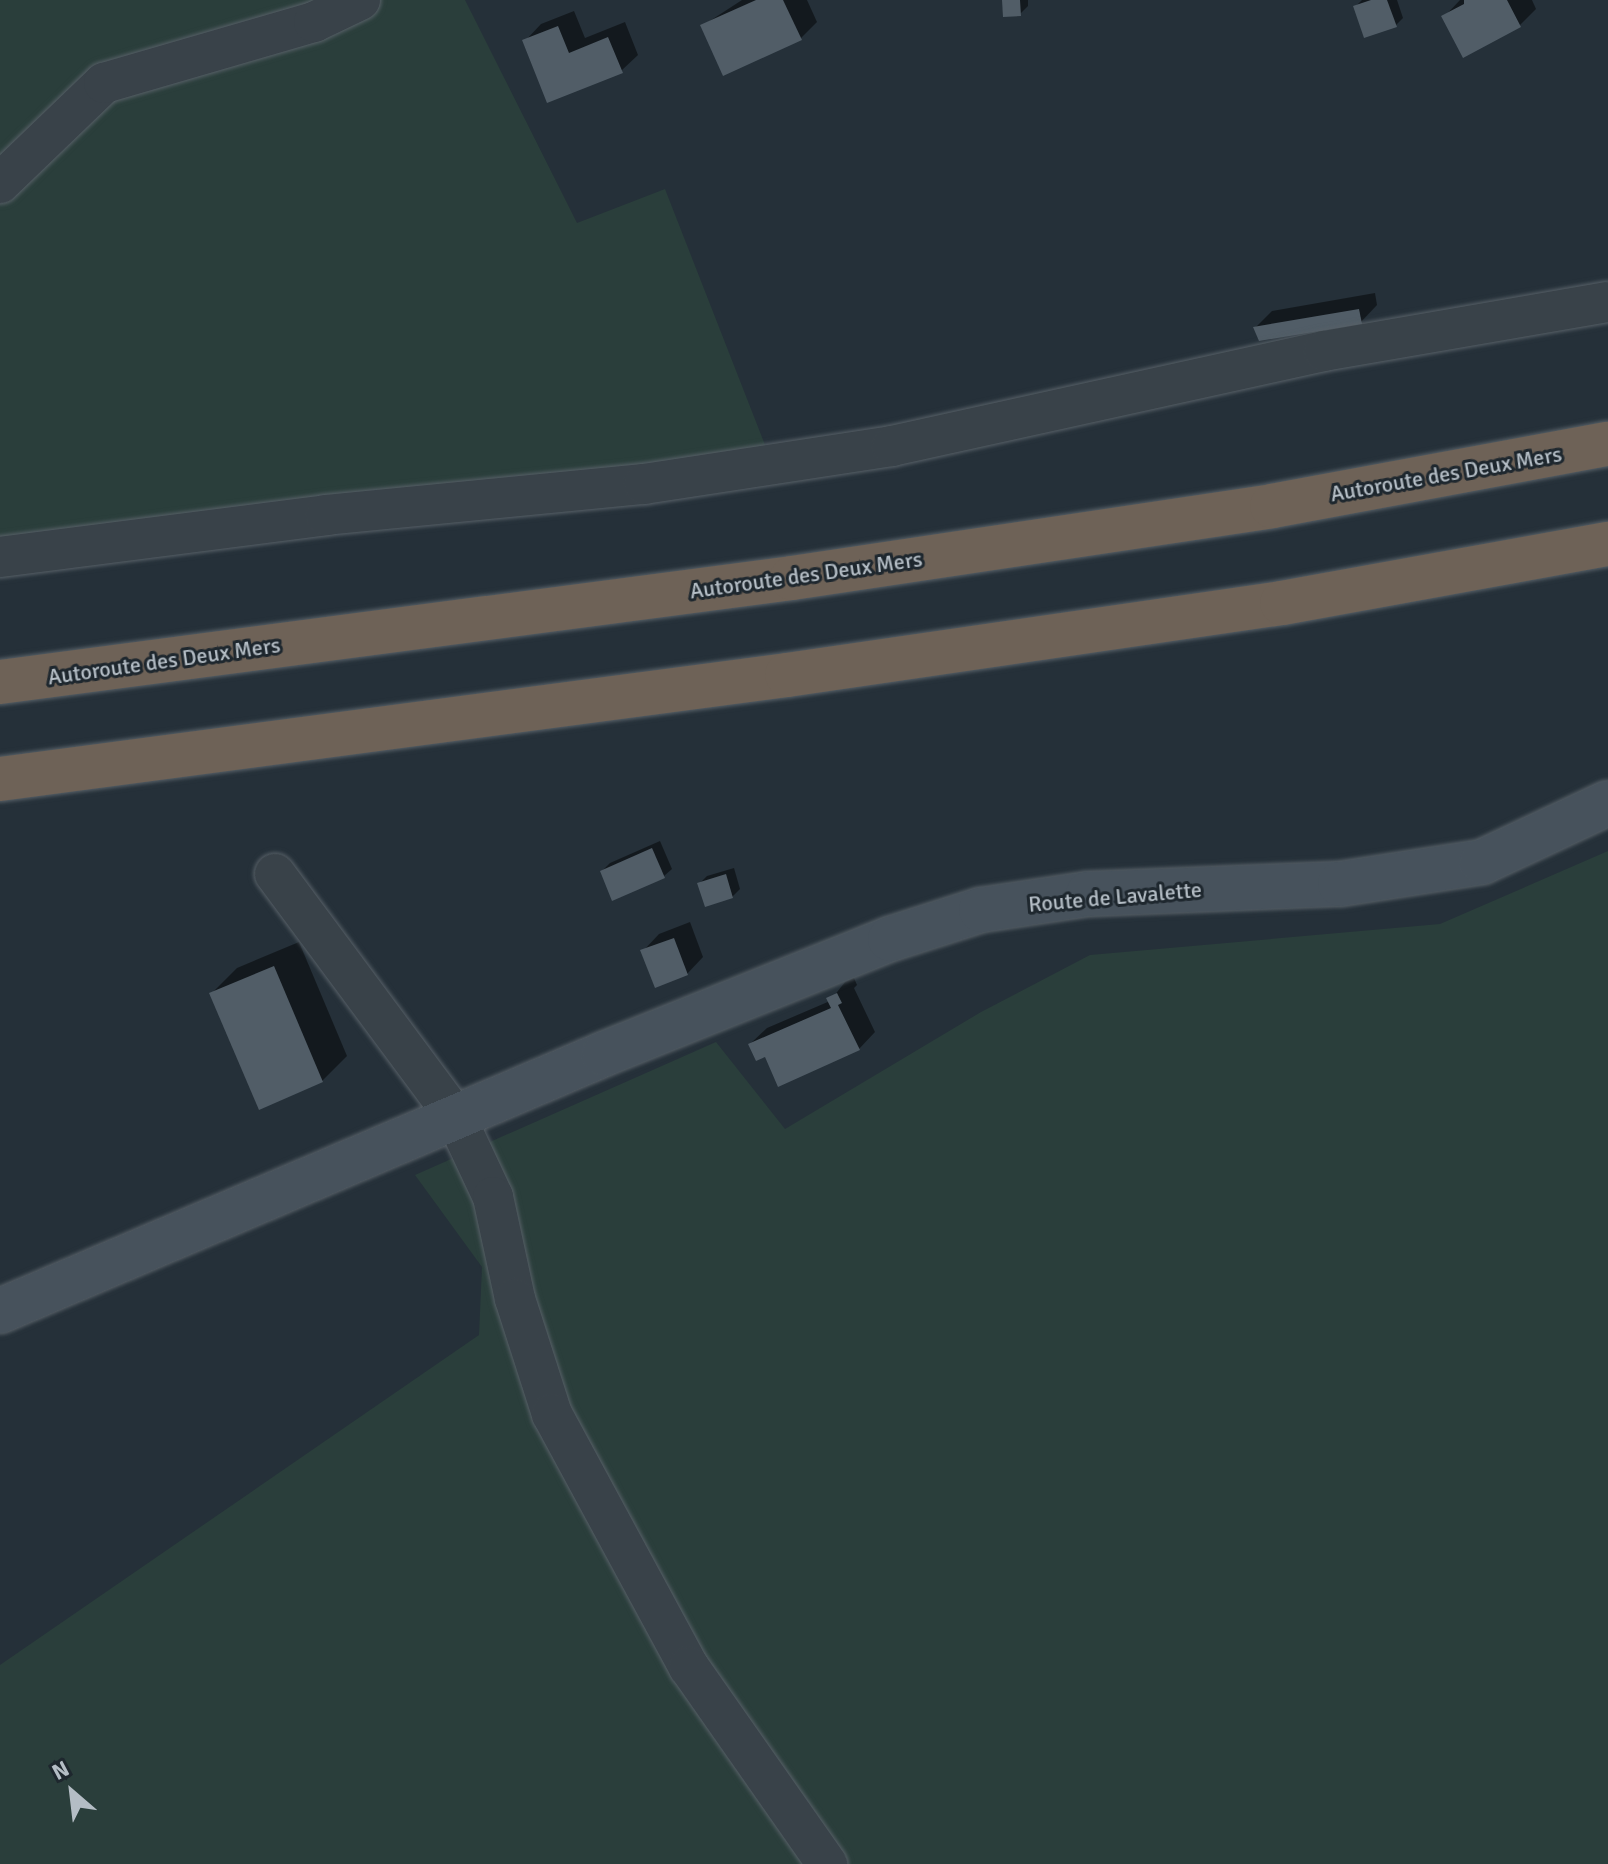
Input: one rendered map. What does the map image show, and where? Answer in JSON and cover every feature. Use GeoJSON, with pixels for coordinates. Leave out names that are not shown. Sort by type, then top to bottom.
{"type":"FeatureCollection","features":[{"type":"Feature","properties":{"kind":"highway","name":"Autoroute des Deux Mers"},"geometry":{"type":"LineString","coordinates":[[0,682],[792,578],[1272,506],[1608,444]]}},
{"type":"Feature","properties":{"kind":"highway"},"geometry":{"type":"LineString","coordinates":[[0,779],[787,675],[1267,606],[1608,544]]}},
{"type":"Feature","properties":{"kind":"main road","name":"Route de Lavalette"},"geometry":{"type":"LineString","coordinates":[[0,1311],[890,939],[981,910],[1088,894],[1340,884],[1482,862],[1608,803]]}},
{"type":"Feature","properties":{"kind":"street"},"geometry":{"type":"LineString","coordinates":[[0,183],[104,83],[314,22],[360,0]]}},
{"type":"Feature","properties":{"kind":"street"},"geometry":{"type":"LineString","coordinates":[[0,557],[326,515],[644,484],[892,446],[1324,351],[1608,302]]}},
{"type":"Feature","properties":{"kind":"street"},"geometry":{"type":"LineString","coordinates":[[275,874],[456,1118],[493,1197],[515,1299],[552,1414],[689,1667],[827,1864]]}},
{"type":"Feature","properties":{"kind":"green space"},"geometry":{"type":"Polygon","coordinates":[[[0,0],[465,0],[577,223],[665,189],[767,450],[0,546],[0,0]]]}},
{"type":"Feature","properties":{"kind":"green space"},"geometry":{"type":"Polygon","coordinates":[[[1608,851],[1608,1864],[0,1864],[0,1665],[479,1335],[482,1267],[415,1175],[716,1042],[785,1129],[981,1012],[1090,955],[1440,924],[1608,851]]]}},
{"type":"Feature","properties":{"kind":"building"},"geometry":{"type":"Polygon","coordinates":[[[756,0],[783,0],[802,40],[723,76],[700,25],[756,0]]]}},
{"type":"Feature","properties":{"kind":"building"},"geometry":{"type":"Polygon","coordinates":[[[1002,0],[1020,0],[1021,16],[1003,17],[1002,0]]]}},
{"type":"Feature","properties":{"kind":"building"},"geometry":{"type":"Polygon","coordinates":[[[1371,0],[1387,0],[1397,27],[1364,38],[1353,6],[1371,0]]]}},
{"type":"Feature","properties":{"kind":"building"},"geometry":{"type":"Polygon","coordinates":[[[1464,0],[1507,0],[1521,27],[1463,58],[1441,16],[1464,4],[1464,0]]]}},
{"type":"Feature","properties":{"kind":"building"},"geometry":{"type":"Polygon","coordinates":[[[558,26],[569,53],[608,37],[623,73],[547,103],[522,40],[558,26]]]}},
{"type":"Feature","properties":{"kind":"building"},"geometry":{"type":"Polygon","coordinates":[[[1359,309],[1362,324],[1259,341],[1253,327],[1359,309]]]}},
{"type":"Feature","properties":{"kind":"building"},"geometry":{"type":"Polygon","coordinates":[[[652,848],[665,878],[612,901],[600,871],[652,848]]]}},
{"type":"Feature","properties":{"kind":"building"},"geometry":{"type":"Polygon","coordinates":[[[726,874],[733,898],[705,907],[697,883],[726,874]]]}},
{"type":"Feature","properties":{"kind":"building"},"geometry":{"type":"Polygon","coordinates":[[[674,938],[688,975],[655,988],[640,950],[674,938]]]}},
{"type":"Feature","properties":{"kind":"building"},"geometry":{"type":"Polygon","coordinates":[[[274,966],[323,1082],[259,1110],[209,993],[274,966]]]}},
{"type":"Feature","properties":{"kind":"building"},"geometry":{"type":"Polygon","coordinates":[[[837,993],[842,1003],[838,1005],[860,1050],[778,1087],[765,1057],[756,1061],[748,1044],[831,1008],[826,998],[837,993]]]}}]}
